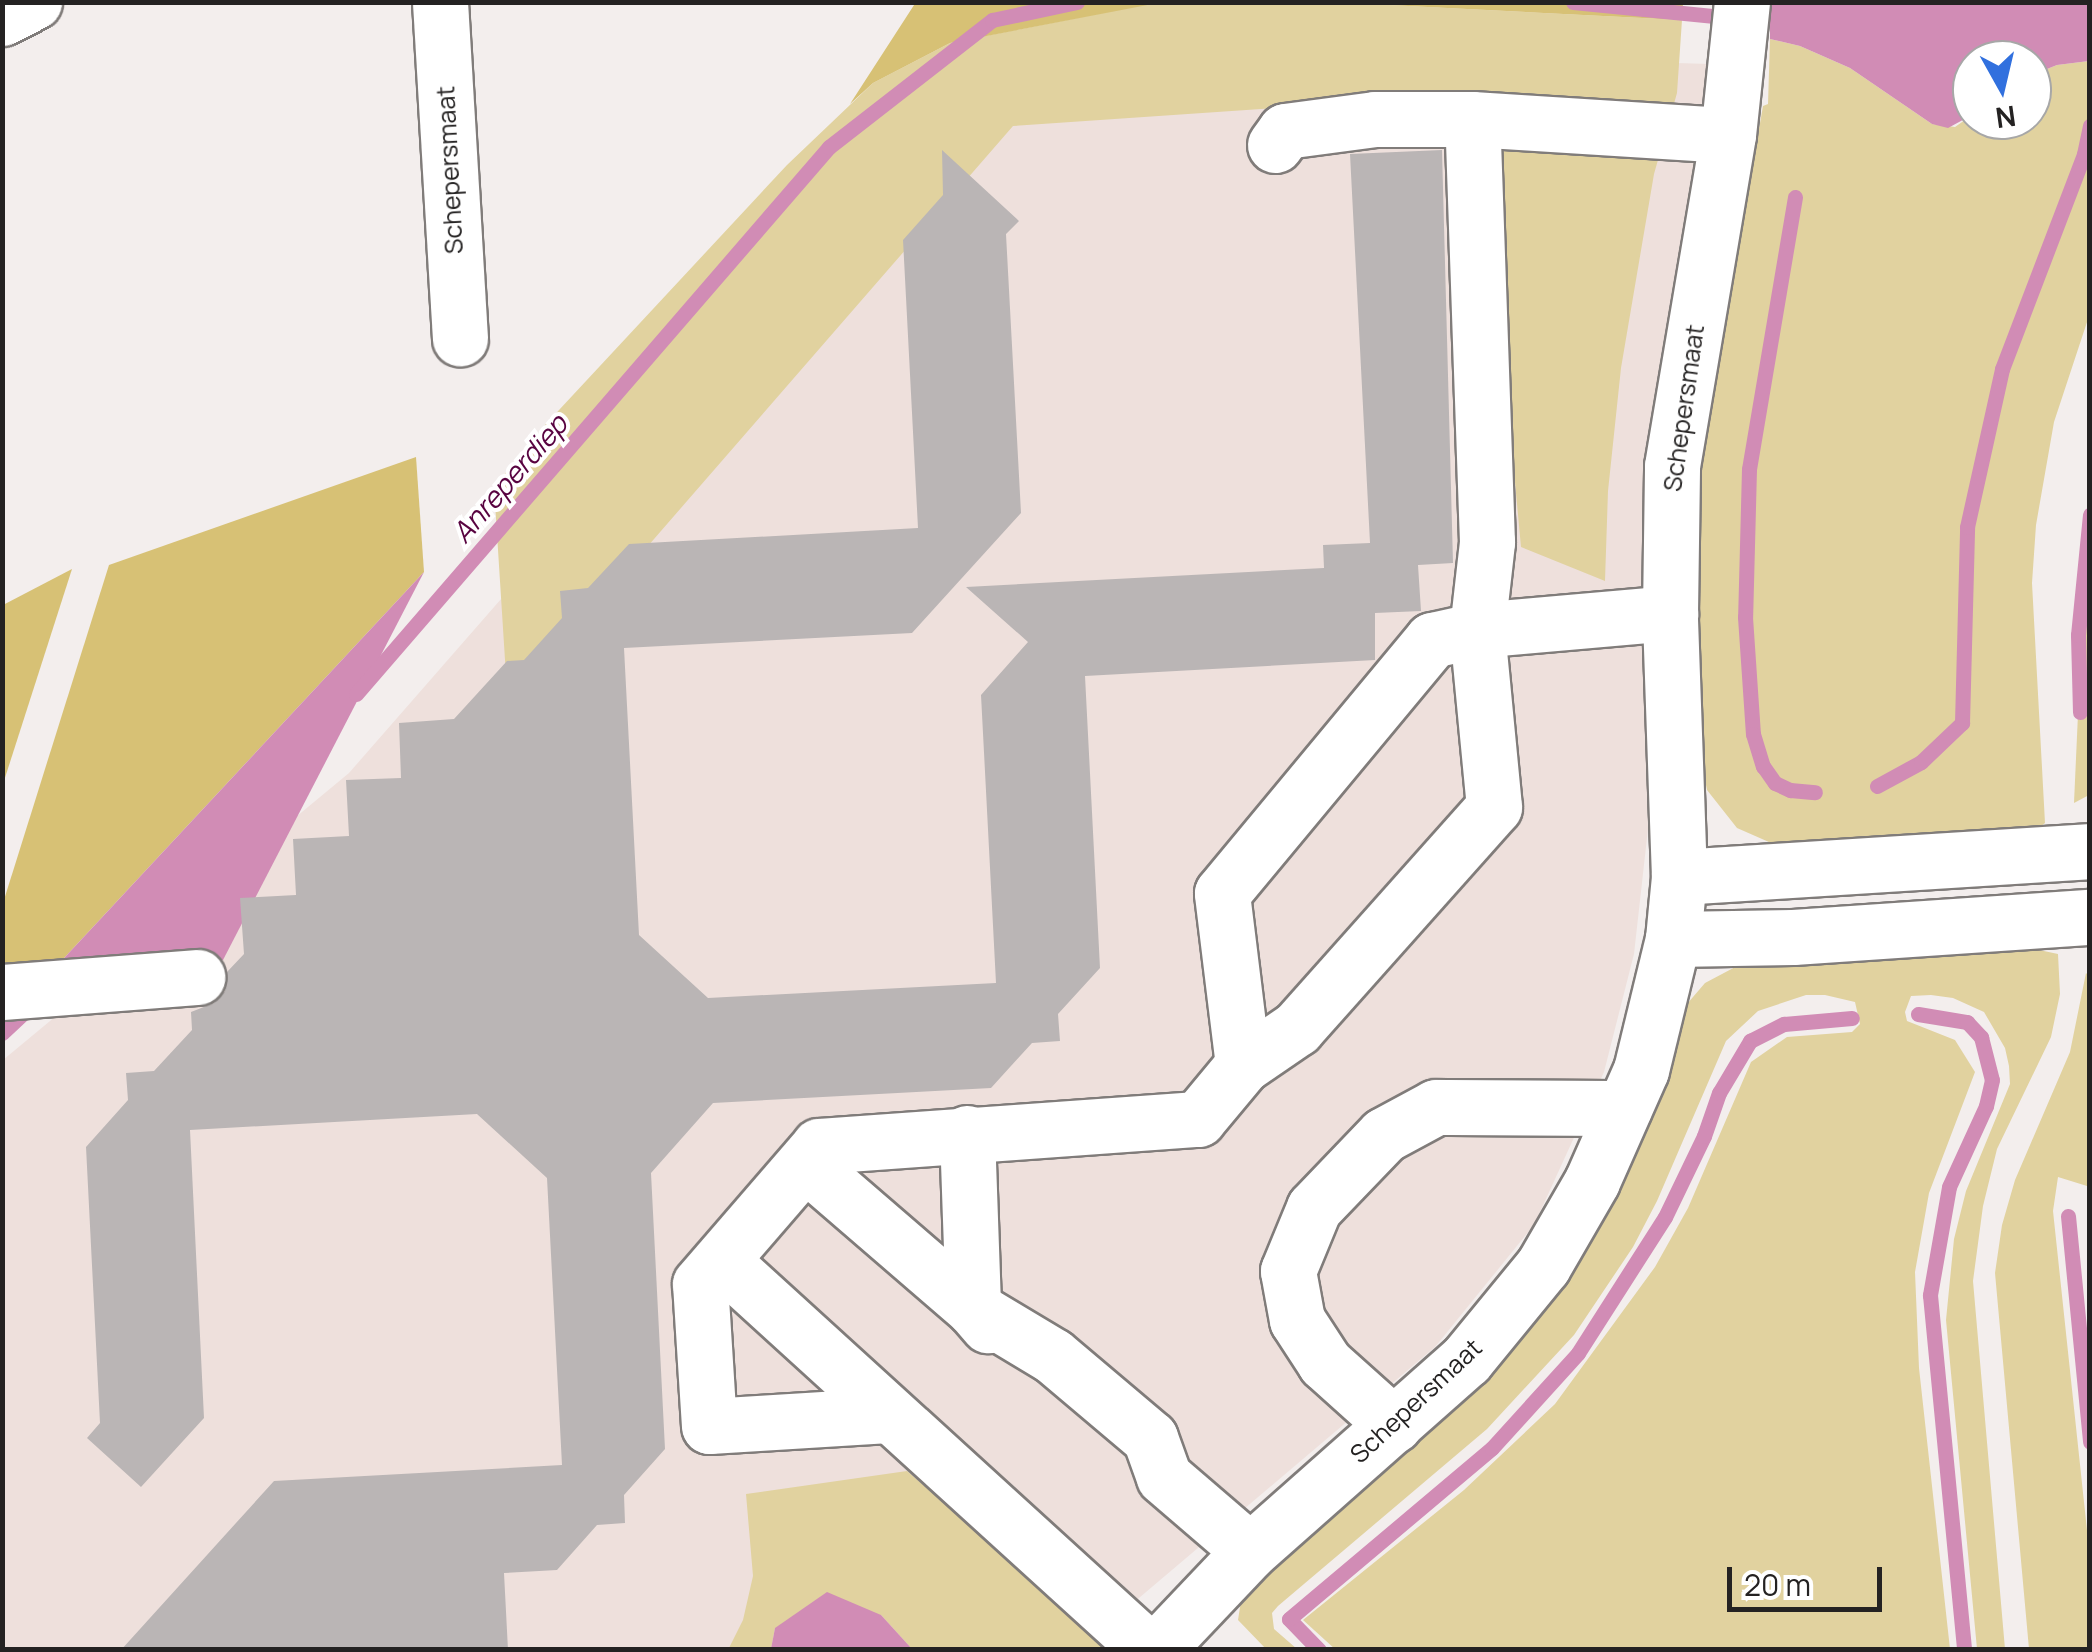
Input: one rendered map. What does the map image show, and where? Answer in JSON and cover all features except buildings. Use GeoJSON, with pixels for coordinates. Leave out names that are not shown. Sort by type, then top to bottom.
{"type":"FeatureCollection","features":[{"type":"Feature","properties":{"kind":"street"},"geometry":{"type":"LineString","coordinates":[[2,18],[34,2]]}},
{"type":"Feature","properties":{"kind":"street","name":"Schepersmaat"},"geometry":{"type":"LineString","coordinates":[[440,2],[460,338]]}},
{"type":"Feature","properties":{"kind":"street","name":"Schepersmaat"},"geometry":{"type":"LineString","coordinates":[[1153,1650],[1250,1551],[1466,1360],[1543,1266],[1592,1181],[1641,1070],[1673,938],[1678,877],[1670,614],[1672,466],[1728,135],[1742,2]]}},
{"type":"Feature","properties":{"kind":"street"},"geometry":{"type":"LineString","coordinates":[[1276,146],[1286,131],[1375,119],[1472,118],[1728,135]]}},
{"type":"Feature","properties":{"kind":"street"},"geometry":{"type":"LineString","coordinates":[[888,1415],[709,1426],[700,1284],[819,1146],[1198,1119],[1243,1065],[1297,1028],[1494,807],[1477,630],[1487,542],[1472,118]]}},
{"type":"Feature","properties":{"kind":"street"},"geometry":{"type":"LineString","coordinates":[[1243,1065],[1222,894],[1432,640],[1477,630],[1670,614]]}},
{"type":"Feature","properties":{"kind":"street"},"geometry":{"type":"LineString","coordinates":[[1678,877],[2090,850]]}},
{"type":"Feature","properties":{"kind":"street"},"geometry":{"type":"LineString","coordinates":[[1673,938],[1794,937],[2090,918]]}},
{"type":"Feature","properties":{"kind":"street"},"geometry":{"type":"LineString","coordinates":[[2,992],[197,977]]}},
{"type":"Feature","properties":{"kind":"street"},"geometry":{"type":"LineString","coordinates":[[1394,1425],[1325,1362],[1297,1320],[1288,1272],[1314,1208],[1384,1136],[1436,1107],[1624,1108]]}},
{"type":"Feature","properties":{"kind":"street"},"geometry":{"type":"LineString","coordinates":[[967,1133],[974,1308]]}},
{"type":"Feature","properties":{"kind":"street"},"geometry":{"type":"LineString","coordinates":[[820,1176],[974,1308],[1033,1382],[1129,1463],[1164,1477],[1250,1551]]}},
{"type":"Feature","properties":{"kind":"street"},"geometry":{"type":"LineString","coordinates":[[735,1273],[1153,1650]]}},
{"type":"Feature","properties":{"kind":"shaded area"},"geometry":{"type":"Polygon","coordinates":[[[916,2],[1158,3],[950,43],[873,83],[850,104],[916,2]]]}},
{"type":"Feature","properties":{"kind":"shaded area"},"geometry":{"type":"Polygon","coordinates":[[[1158,2],[1349,3],[1682,20],[1677,93],[1654,174],[1621,368],[1608,491],[1605,581],[1521,547],[1479,94],[1013,126],[508,707],[494,487],[546,424],[787,165],[873,83],[950,43],[1158,2]]]}},
{"type":"Feature","properties":{"kind":"shaded area"},"geometry":{"type":"Polygon","coordinates":[[[1349,3],[1683,3],[1682,20],[1349,3]]]}},
{"type":"Feature","properties":{"kind":"shaded area"},"geometry":{"type":"Polygon","coordinates":[[[1770,3],[2089,5],[2089,61],[2052,67],[2052,40],[1952,40],[1952,126],[1948,128],[1932,124],[1850,68],[1800,46],[1770,39],[1770,3]]]}},
{"type":"Feature","properties":{"kind":"shaded area"},"geometry":{"type":"Polygon","coordinates":[[[1770,39],[1800,46],[1850,68],[1932,124],[1952,127],[1952,140],[2052,140],[2052,67],[2089,61],[2089,316],[2054,422],[2036,525],[2032,583],[2045,823],[2040,827],[1778,846],[1737,828],[1707,790],[1700,755],[1696,539],[1700,467],[1763,106],[1768,104],[1770,39]]]}},
{"type":"Feature","properties":{"kind":"shaded area"},"geometry":{"type":"Polygon","coordinates":[[[987,43],[1710,64],[1653,421],[1644,522],[1648,829],[1634,954],[1604,1072],[1534,1225],[1435,1347],[1126,1609],[1092,1649],[3,1650],[3,1060],[349,773],[987,43]]]}},
{"type":"Feature","properties":{"kind":"shaded area"},"geometry":{"type":"Polygon","coordinates":[[[416,457],[424,572],[52,971],[3,974],[3,903],[109,565],[416,457]]]}},
{"type":"Feature","properties":{"kind":"shaded area"},"geometry":{"type":"Polygon","coordinates":[[[2089,516],[2089,795],[2074,803],[2081,647],[2089,516]]]}},
{"type":"Feature","properties":{"kind":"shaded area"},"geometry":{"type":"Polygon","coordinates":[[[72,569],[3,784],[3,605],[72,569]]]}},
{"type":"Feature","properties":{"kind":"shaded area"},"geometry":{"type":"Polygon","coordinates":[[[424,572],[223,960],[52,971],[424,572]]]}},
{"type":"Feature","properties":{"kind":"shaded area"},"geometry":{"type":"Polygon","coordinates":[[[2006,943],[2058,954],[2060,994],[2051,1037],[1997,1149],[1983,1206],[1973,1281],[2005,1649],[1977,1649],[1946,1320],[1954,1239],[1966,1191],[2010,1084],[2009,1066],[2005,1048],[1984,1012],[1953,998],[1931,995],[1911,996],[1905,1012],[1907,1021],[1955,1040],[1975,1072],[1929,1193],[1915,1272],[1919,1368],[1950,1649],[1336,1650],[1303,1620],[1464,1490],[1555,1404],[1655,1267],[1688,1208],[1751,1062],[1787,1037],[1852,1032],[1860,1024],[1855,1002],[1825,995],[1806,995],[1758,1011],[1726,1041],[1657,1201],[1633,1247],[1574,1335],[1487,1429],[1278,1606],[1272,1613],[1274,1629],[1297,1649],[1266,1649],[1238,1620],[1241,1601],[1275,1567],[1446,1413],[1687,1004],[1705,983],[1739,965],[2006,943]]]}},
{"type":"Feature","properties":{"kind":"shaded area"},"geometry":{"type":"Polygon","coordinates":[[[2086,973],[2090,977],[2089,1210],[2087,1186],[2058,1177],[2053,1211],[2089,1549],[2089,1649],[2029,1649],[1995,1273],[2002,1225],[2015,1180],[2070,1052],[2086,973]]]}},
{"type":"Feature","properties":{"kind":"shaded area"},"geometry":{"type":"Polygon","coordinates":[[[907,1471],[1112,1650],[912,1649],[881,1615],[775,1628],[771,1649],[728,1650],[743,1620],[753,1576],[746,1494],[907,1471]]]}},
{"type":"Feature","properties":{"kind":"shaded area"},"geometry":{"type":"Polygon","coordinates":[[[827,1592],[881,1615],[912,1649],[771,1649],[775,1628],[827,1592]]]}},
{"type":"Feature","properties":{"kind":"waterway","name":"Anreperdiep"},"geometry":{"type":"LineString","coordinates":[[356,694],[829,147],[992,20],[1077,2]]}},
{"type":"Feature","properties":{"kind":"waterway","name":"Anreperdiep"},"geometry":{"type":"LineString","coordinates":[[1573,2],[1732,18]]}},
{"type":"Feature","properties":{"kind":"waterway"},"geometry":{"type":"LineString","coordinates":[[1877,786],[1921,762],[1962,723],[1967,527],[2002,369],[2084,154],[2090,126]]}},
{"type":"Feature","properties":{"kind":"waterway"},"geometry":{"type":"LineString","coordinates":[[1795,197],[1749,469],[1745,617],[1753,734],[1763,766],[1775,783],[1790,790],[1815,792]]}},
{"type":"Feature","properties":{"kind":"waterway"},"geometry":{"type":"LineString","coordinates":[[2080,712],[2078,635],[2090,515]]}},
{"type":"Feature","properties":{"kind":"waterway","name":"Anreperdiep"},"geometry":{"type":"LineString","coordinates":[[2,1033],[33,1004]]}},
{"type":"Feature","properties":{"kind":"waterway"},"geometry":{"type":"LineString","coordinates":[[1918,1014],[1967,1022],[1981,1037],[1992,1080],[1986,1106],[1949,1187],[1930,1295],[1964,1650]]}},
{"type":"Feature","properties":{"kind":"waterway"},"geometry":{"type":"LineString","coordinates":[[1319,1650],[1289,1619],[1492,1448],[1578,1353],[1665,1217],[1704,1136],[1719,1093],[1750,1041],[1784,1024],[1852,1018]]}},
{"type":"Feature","properties":{"kind":"waterway"},"geometry":{"type":"LineString","coordinates":[[2068,1216],[2090,1442]]}}]}
